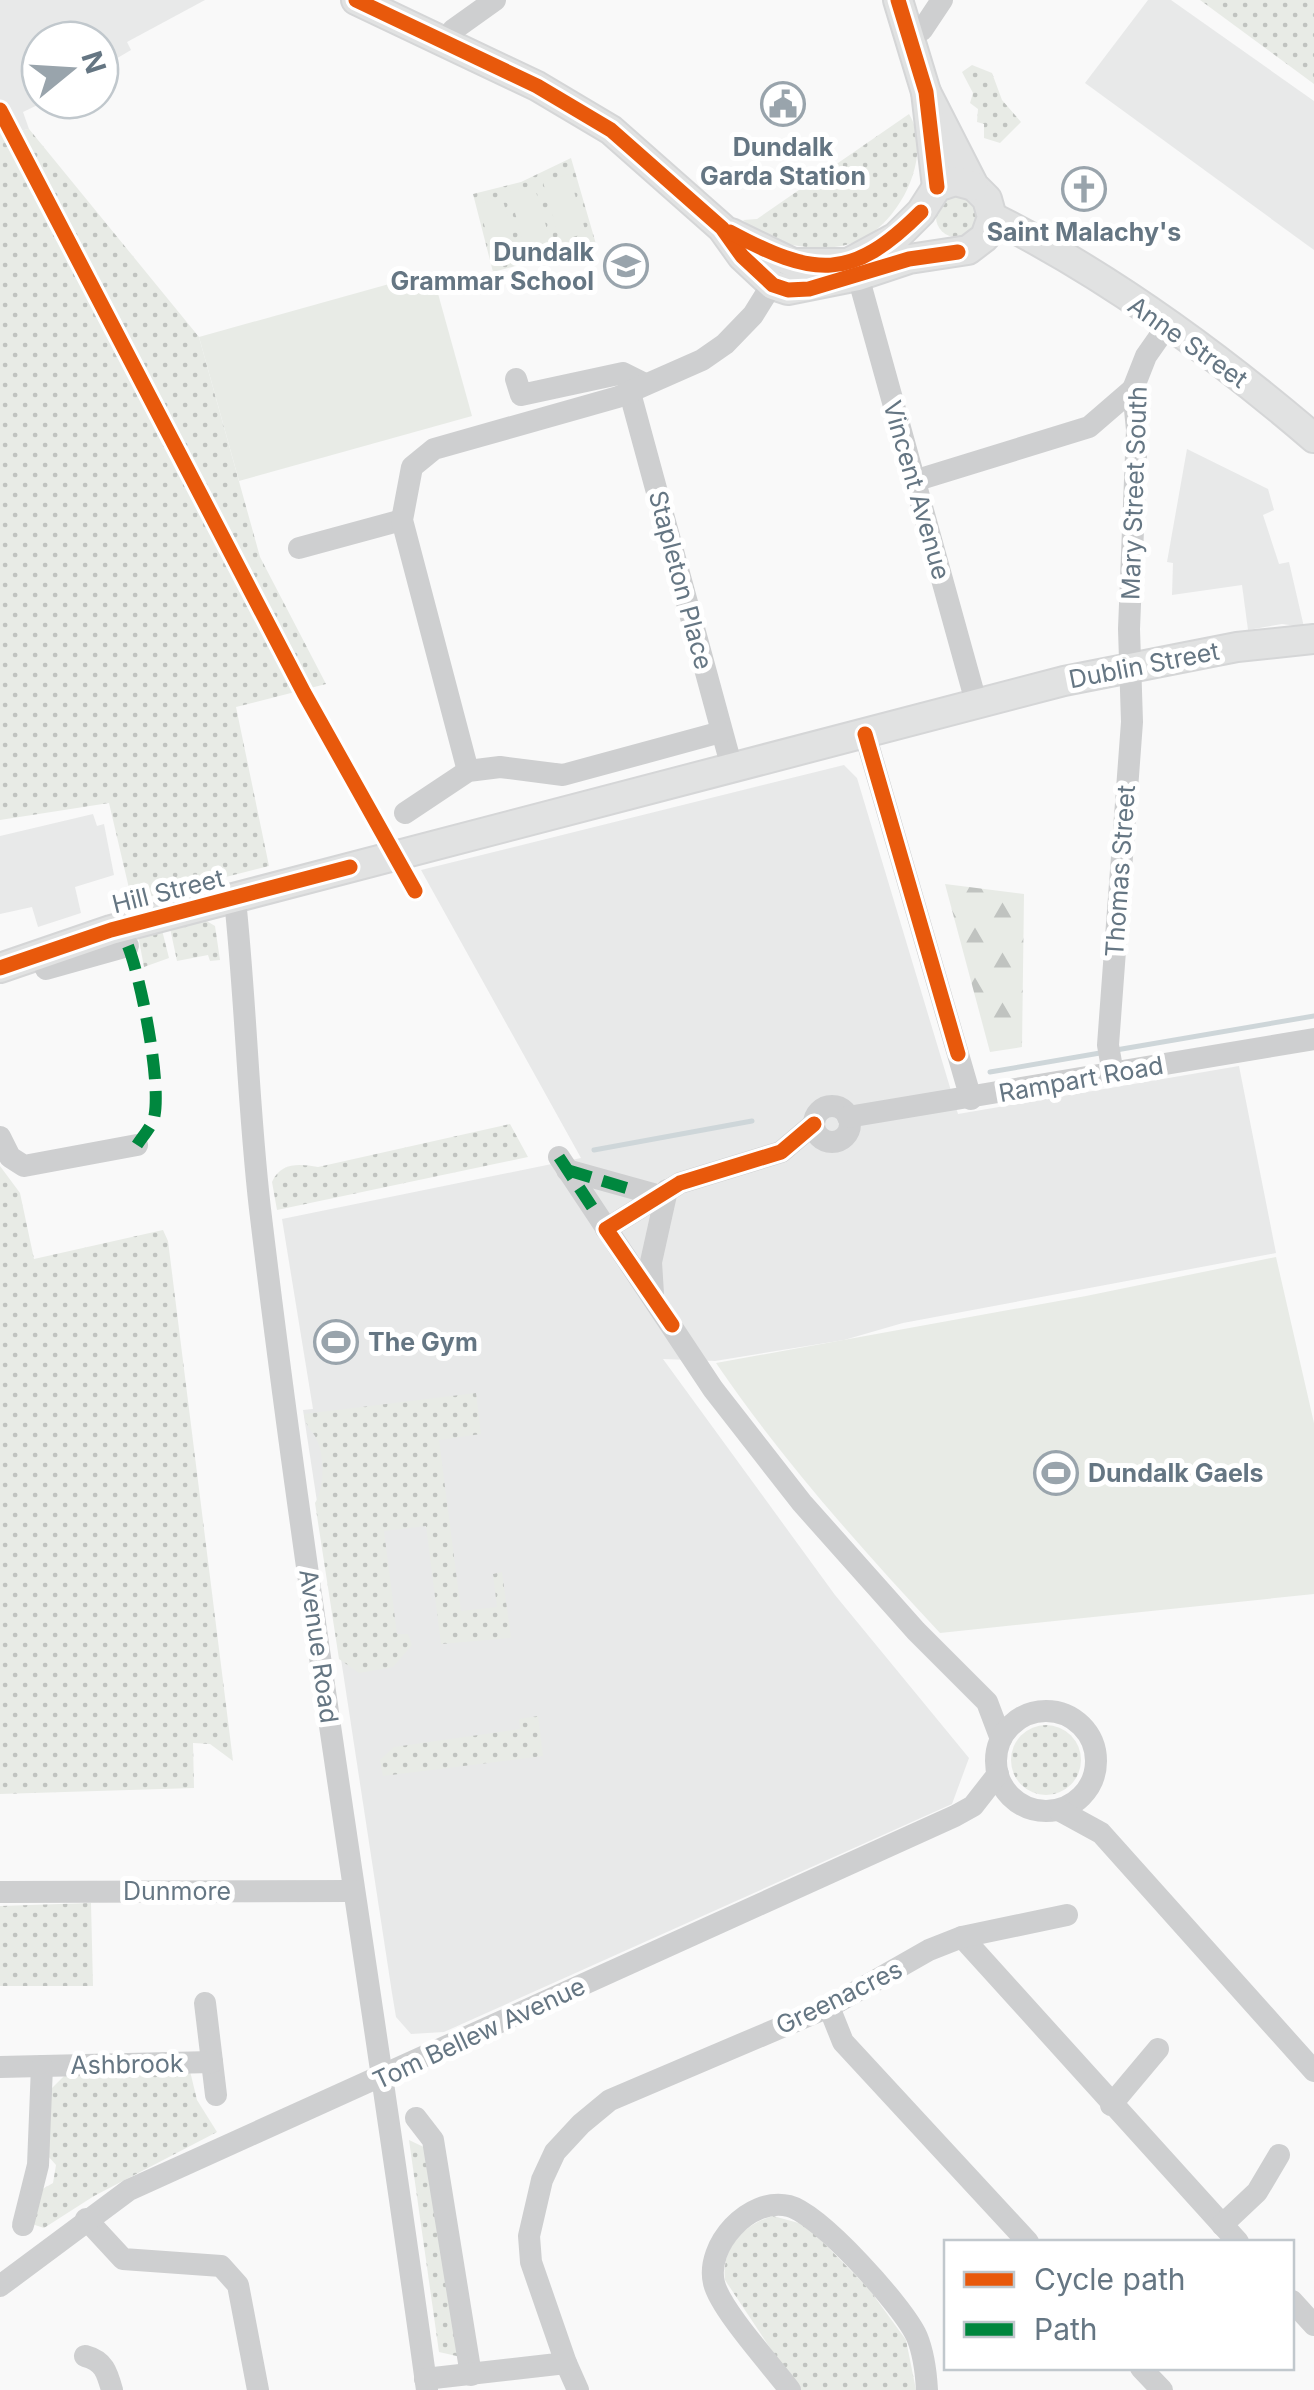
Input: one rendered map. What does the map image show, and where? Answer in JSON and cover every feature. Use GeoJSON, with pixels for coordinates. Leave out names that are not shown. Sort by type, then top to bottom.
{"type":"FeatureCollection","features":[{"type":"Feature","properties":{"kind":"main road"},"geometry":{"type":"LineString","coordinates":[[356,0],[537,86],[611,130],[722,228],[742,256],[773,285],[788,290],[810,289],[908,259],[978,245],[992,217],[987,199],[974,186],[926,92]]}},
{"type":"Feature","properties":{"kind":"main road"},"geometry":{"type":"LineString","coordinates":[[898,0],[926,92],[937,187]]}},
{"type":"Feature","properties":{"kind":"main road"},"geometry":{"type":"LineString","coordinates":[[722,228],[793,263],[821,266],[863,258],[896,237],[921,212],[937,187],[955,181],[974,186]]}},
{"type":"Feature","properties":{"kind":"main road"},"geometry":{"type":"LineString","coordinates":[[921,212],[930,241],[958,252]]}},
{"type":"Feature","properties":{"kind":"main road","name":"Anne Street"},"geometry":{"type":"LineString","coordinates":[[992,217],[1056,253],[1167,326],[1314,438]]}},
{"type":"Feature","properties":{"kind":"main road","name":"Dublin Street"},"geometry":{"type":"LineString","coordinates":[[976,702],[1237,647],[1314,639]]}},
{"type":"Feature","properties":{"kind":"main road"},"geometry":{"type":"LineString","coordinates":[[732,768],[976,702]]}},
{"type":"Feature","properties":{"kind":"main road","name":"Hill Street"},"geometry":{"type":"LineString","coordinates":[[0,968],[40,952],[435,843],[732,768]]}},
{"type":"Feature","properties":{"kind":"street"},"geometry":{"type":"LineString","coordinates":[[446,43],[453,30],[496,0]]}},
{"type":"Feature","properties":{"kind":"street"},"geometry":{"type":"LineString","coordinates":[[909,34],[922,30],[942,0]]}},
{"type":"Feature","properties":{"kind":"street"},"geometry":{"type":"LineString","coordinates":[[468,772],[402,520],[412,468],[420,456],[638,388],[702,360],[726,344],[780,271],[793,263]]}},
{"type":"Feature","properties":{"kind":"street","name":"Vincent Avenue"},"geometry":{"type":"LineString","coordinates":[[858,276],[976,702]]}},
{"type":"Feature","properties":{"kind":"street","name":"Mary Street South"},"geometry":{"type":"LineString","coordinates":[[1133,668],[1129,628],[1137,430],[1133,389],[1146,356],[1167,326]]}},
{"type":"Feature","properties":{"kind":"street"},"geometry":{"type":"LineString","coordinates":[[516,379],[522,395],[623,373],[638,388]]}},
{"type":"Feature","properties":{"kind":"street","name":"Stapleton Place"},"geometry":{"type":"LineString","coordinates":[[638,388],[732,768]]}},
{"type":"Feature","properties":{"kind":"street"},"geometry":{"type":"LineString","coordinates":[[914,481],[1089,427],[1133,389]]}},
{"type":"Feature","properties":{"kind":"street"},"geometry":{"type":"LineString","coordinates":[[299,548],[402,520]]}},
{"type":"Feature","properties":{"kind":"street","name":"Thomas Street"},"geometry":{"type":"LineString","coordinates":[[1110,1059],[1133,668]]}},
{"type":"Feature","properties":{"kind":"street"},"geometry":{"type":"LineString","coordinates":[[405,812],[468,772],[500,767],[563,774],[721,732]]}},
{"type":"Feature","properties":{"kind":"street"},"geometry":{"type":"LineString","coordinates":[[865,734],[971,1098]]}},
{"type":"Feature","properties":{"kind":"street"},"geometry":{"type":"LineString","coordinates":[[240,947],[251,918],[280,887]]}},
{"type":"Feature","properties":{"kind":"street","name":"Avenue Road"},"geometry":{"type":"LineString","coordinates":[[236,900],[260,1205],[353,1891],[426,2384]]}},
{"type":"Feature","properties":{"kind":"street"},"geometry":{"type":"LineString","coordinates":[[40,952],[46,969],[128,946]]}},
{"type":"Feature","properties":{"kind":"street","name":"Rampart Road"},"geometry":{"type":"LineString","coordinates":[[662,1192],[780,1152],[822,1133],[820,1110],[831,1106],[841,1108],[848,1117],[971,1098],[1110,1059],[1314,1039]]}},
{"type":"Feature","properties":{"kind":"street"},"geometry":{"type":"LineString","coordinates":[[0,1137],[10,1157],[24,1166],[137,1144]]}},
{"type":"Feature","properties":{"kind":"street"},"geometry":{"type":"LineString","coordinates":[[662,1192],[630,1189],[563,1163],[713,1389],[802,1503],[916,1632],[987,1702],[1001,1739],[998,1774],[1019,1803],[1038,1810],[1059,1810],[1074,1803],[1088,1789],[1096,1764],[1086,1731],[1073,1718],[1056,1712],[1026,1714],[987,1702]]}},
{"type":"Feature","properties":{"kind":"street"},"geometry":{"type":"LineString","coordinates":[[606,1229],[662,1192]]}},
{"type":"Feature","properties":{"kind":"street"},"geometry":{"type":"LineString","coordinates":[[653,1298],[651,1262],[662,1192]]}},
{"type":"Feature","properties":{"kind":"street"},"geometry":{"type":"LineString","coordinates":[[1001,1739],[1026,1714]]}},
{"type":"Feature","properties":{"kind":"street","name":"Tom Bellew Avenue"},"geometry":{"type":"LineString","coordinates":[[973,1806],[998,1774]]}},
{"type":"Feature","properties":{"kind":"street"},"geometry":{"type":"LineString","coordinates":[[1088,1789],[1102,1834]]}},
{"type":"Feature","properties":{"kind":"street","name":"Tom Bellew Avenue"},"geometry":{"type":"LineString","coordinates":[[0,2286],[86,2219],[172,2169],[973,1806],[1019,1803]]}},
{"type":"Feature","properties":{"kind":"street"},"geometry":{"type":"LineString","coordinates":[[1059,1810],[1102,1834],[1314,2071]]}},
{"type":"Feature","properties":{"kind":"street","name":"Dunmore"},"geometry":{"type":"LineString","coordinates":[[0,1892],[353,1891]]}},
{"type":"Feature","properties":{"kind":"street","name":"Greenacres"},"geometry":{"type":"LineString","coordinates":[[578,2390],[531,2262],[529,2236],[542,2180],[556,2152],[610,2100],[829,2007],[929,1950],[962,1937],[1067,1915]]}},
{"type":"Feature","properties":{"kind":"street"},"geometry":{"type":"LineString","coordinates":[[962,1937],[1230,2234],[1279,2155]]}},
{"type":"Feature","properties":{"kind":"street","name":"Ashbrook"},"geometry":{"type":"LineString","coordinates":[[205,2003],[216,2095]]}},
{"type":"Feature","properties":{"kind":"street"},"geometry":{"type":"LineString","coordinates":[[829,2007],[843,2042],[1026,2240]]}},
{"type":"Feature","properties":{"kind":"street"},"geometry":{"type":"LineString","coordinates":[[1111,2105],[1158,2050]]}},
{"type":"Feature","properties":{"kind":"street","name":"Ashbrook"},"geometry":{"type":"LineString","coordinates":[[0,2067],[212,2062]]}},
{"type":"Feature","properties":{"kind":"street","name":"Ashbrook"},"geometry":{"type":"LineString","coordinates":[[24,2225],[45,2171],[42,2066]]}},
{"type":"Feature","properties":{"kind":"street"},"geometry":{"type":"LineString","coordinates":[[416,2118],[432,2140],[471,2375]]}},
{"type":"Feature","properties":{"kind":"street"},"geometry":{"type":"LineString","coordinates":[[790,2390],[724,2304],[714,2284],[713,2264],[732,2226],[759,2211],[786,2204],[800,2210],[853,2257],[906,2317],[922,2354],[927,2390]]}},
{"type":"Feature","properties":{"kind":"street"},"geometry":{"type":"LineString","coordinates":[[86,2219],[122,2258],[222,2266],[238,2285],[258,2390]]}},
{"type":"Feature","properties":{"kind":"street"},"geometry":{"type":"LineString","coordinates":[[1294,2303],[1313,2323]]}},
{"type":"Feature","properties":{"kind":"street"},"geometry":{"type":"LineString","coordinates":[[85,2356],[97,2359],[106,2370],[112,2390]]}},
{"type":"Feature","properties":{"kind":"street"},"geometry":{"type":"LineString","coordinates":[[426,2384],[566,2363]]}},
{"type":"Feature","properties":{"kind":"street"},"geometry":{"type":"LineString","coordinates":[[1143,2370],[1162,2390]]}},
{"type":"Feature","properties":{"kind":"shaded area"},"geometry":{"type":"Polygon","coordinates":[[[0,0],[205,0],[127,42],[131,50],[120,56],[120,20],[20,20],[20,120],[26,120],[29,129],[0,135],[0,0]]]}},
{"type":"Feature","properties":{"kind":"shaded area"},"geometry":{"type":"Polygon","coordinates":[[[1148,0],[1171,0],[1314,101],[1314,250],[1085,83],[1148,0]]]}},
{"type":"Feature","properties":{"kind":"shaded area"},"geometry":{"type":"Polygon","coordinates":[[[1187,449],[1268,489],[1274,510],[1263,515],[1279,564],[1289,562],[1304,627],[1282,624],[1248,630],[1242,585],[1172,595],[1173,563],[1167,562],[1187,449]]]}},
{"type":"Feature","properties":{"kind":"shaded area"},"geometry":{"type":"Polygon","coordinates":[[[844,765],[857,778],[958,1114],[1239,1066],[1276,1253],[903,1323],[844,1340],[715,1361],[663,1359],[835,1595],[969,1758],[952,1804],[444,2032],[411,2034],[396,2017],[392,1993],[303,1410],[313,1409],[282,1219],[581,1158],[421,870],[844,765]]]}},
{"type":"Feature","properties":{"kind":"shaded area"},"geometry":{"type":"Polygon","coordinates":[[[93,814],[97,826],[104,824],[114,875],[75,887],[81,913],[38,927],[32,907],[0,914],[0,836],[93,814]]]}},
{"type":"Feature","properties":{"kind":"green space"},"geometry":{"type":"Polygon","coordinates":[[[1200,0],[1314,0],[1314,84],[1200,0]]]}},
{"type":"Feature","properties":{"kind":"green space"},"geometry":{"type":"Polygon","coordinates":[[[972,65],[992,73],[1002,100],[1021,122],[1000,143],[984,138],[984,124],[977,122],[978,109],[970,103],[973,93],[962,72],[972,65]]]}},
{"type":"Feature","properties":{"kind":"green space"},"geometry":{"type":"Polygon","coordinates":[[[909,114],[916,130],[915,167],[900,203],[875,231],[845,245],[807,247],[768,238],[743,220],[757,219],[909,114]]]}},
{"type":"Feature","properties":{"kind":"green space"},"geometry":{"type":"Polygon","coordinates":[[[29,129],[199,337],[260,557],[326,684],[236,707],[269,866],[132,901],[109,803],[0,820],[0,135],[29,129]]]}},
{"type":"Feature","properties":{"kind":"green space"},"geometry":{"type":"Polygon","coordinates":[[[571,158],[596,244],[493,272],[473,194],[521,182],[571,158]]]}},
{"type":"Feature","properties":{"kind":"green space"},"geometry":{"type":"Polygon","coordinates":[[[569,174],[586,233],[560,241],[543,182],[569,174]]]}},
{"type":"Feature","properties":{"kind":"green space"},"geometry":{"type":"Polygon","coordinates":[[[534,185],[551,243],[526,251],[509,192],[534,185]]]}},
{"type":"Feature","properties":{"kind":"green space"},"geometry":{"type":"Polygon","coordinates":[[[502,197],[518,254],[495,261],[478,204],[502,197]]]}},
{"type":"Feature","properties":{"kind":"green space"},"geometry":{"type":"Polygon","coordinates":[[[956,197],[970,203],[976,217],[970,231],[956,237],[942,231],[936,217],[942,203],[956,197]]]}},
{"type":"Feature","properties":{"kind":"green space"},"geometry":{"type":"Polygon","coordinates":[[[432,272],[472,416],[239,481],[199,337],[432,272]]]}},
{"type":"Feature","properties":{"kind":"green space"},"geometry":{"type":"Polygon","coordinates":[[[945,884],[1024,894],[1022,1047],[990,1052],[945,884]]]}},
{"type":"Feature","properties":{"kind":"green space"},"geometry":{"type":"Polygon","coordinates":[[[205,920],[215,926],[220,960],[210,961],[208,955],[177,961],[170,928],[205,920]]]}},
{"type":"Feature","properties":{"kind":"green space"},"geometry":{"type":"Polygon","coordinates":[[[162,930],[169,958],[144,967],[138,935],[162,930]]]}},
{"type":"Feature","properties":{"kind":"green space"},"geometry":{"type":"Polygon","coordinates":[[[510,1124],[528,1157],[277,1210],[272,1182],[286,1168],[318,1167],[510,1124]]]}},
{"type":"Feature","properties":{"kind":"green space"},"geometry":{"type":"Polygon","coordinates":[[[0,1166],[20,1193],[34,1259],[163,1230],[168,1241],[233,1761],[210,1744],[193,1743],[194,1788],[0,1794],[0,1166]]]}},
{"type":"Feature","properties":{"kind":"green space","name":"Dundalk Gaels"},"geometry":{"type":"Polygon","coordinates":[[[1276,1257],[1314,1423],[1314,1594],[940,1633],[823,1502],[716,1363],[1086,1296],[1276,1257]]]}},
{"type":"Feature","properties":{"kind":"green space"},"geometry":{"type":"Polygon","coordinates":[[[476,1393],[481,1434],[439,1440],[461,1611],[497,1607],[493,1574],[502,1572],[511,1638],[441,1644],[426,1526],[384,1531],[397,1634],[408,1634],[412,1645],[393,1667],[359,1673],[339,1659],[315,1503],[321,1488],[322,1460],[304,1414],[476,1393]]]}},
{"type":"Feature","properties":{"kind":"green space"},"geometry":{"type":"Polygon","coordinates":[[[538,1716],[543,1756],[383,1776],[380,1760],[394,1747],[520,1729],[519,1719],[538,1716]]]}},
{"type":"Feature","properties":{"kind":"green space"},"geometry":{"type":"Polygon","coordinates":[[[1046,1725],[1060,1727],[1071,1735],[1079,1746],[1079,1774],[1071,1785],[1060,1793],[1046,1795],[1032,1793],[1021,1785],[1013,1774],[1011,1760],[1013,1746],[1021,1735],[1032,1727],[1046,1725]]]}},
{"type":"Feature","properties":{"kind":"green space"},"geometry":{"type":"Polygon","coordinates":[[[91,1903],[93,1986],[0,1986],[0,1906],[91,1903]]]}},
{"type":"Feature","properties":{"kind":"green space"},"geometry":{"type":"Polygon","coordinates":[[[190,2071],[197,2100],[217,2132],[94,2196],[44,2228],[32,2224],[41,2190],[53,2183],[56,2165],[48,2156],[51,2089],[66,2074],[190,2071]]]}},
{"type":"Feature","properties":{"kind":"green space"},"geometry":{"type":"Polygon","coordinates":[[[409,2140],[430,2150],[461,2357],[439,2352],[409,2140]]]}},
{"type":"Feature","properties":{"kind":"green space"},"geometry":{"type":"Polygon","coordinates":[[[773,2216],[806,2225],[869,2289],[906,2340],[916,2390],[798,2390],[725,2280],[727,2258],[737,2239],[753,2225],[773,2216]]]}},
{"type":"Feature","properties":{"kind":"waterway"},"geometry":{"type":"LineString","coordinates":[[1116,1050],[1314,1016]]}},
{"type":"Feature","properties":{"kind":"waterway"},"geometry":{"type":"LineString","coordinates":[[990,1072],[1100,1053]]}},
{"type":"Feature","properties":{"kind":"waterway"},"geometry":{"type":"LineString","coordinates":[[594,1150],[752,1121]]}},
{"type":"Feature","properties":{"kind":"marked path"},"geometry":{"type":"LineString","coordinates":[[128,946],[144,1006],[156,1102],[154,1118],[137,1145]]}},
{"type":"Feature","properties":{"kind":"marked path"},"geometry":{"type":"LineString","coordinates":[[559,1157],[592,1207]]}},
{"type":"Feature","properties":{"kind":"marked path"},"geometry":{"type":"LineString","coordinates":[[567,1170],[630,1189]]}},
{"type":"Feature","properties":{"kind":"cycle path"},"geometry":{"type":"LineString","coordinates":[[356,0],[537,86],[611,130],[722,228],[742,256],[773,285],[788,290],[809,289],[909,259],[958,252]]}},
{"type":"Feature","properties":{"kind":"cycle path"},"geometry":{"type":"LineString","coordinates":[[898,0],[926,92],[937,187]]}},
{"type":"Feature","properties":{"kind":"cycle path"},"geometry":{"type":"LineString","coordinates":[[0,110],[304,693],[415,891]]}},
{"type":"Feature","properties":{"kind":"cycle path"},"geometry":{"type":"LineString","coordinates":[[730,232],[785,258],[831,265],[873,251],[921,212]]}},
{"type":"Feature","properties":{"kind":"cycle path"},"geometry":{"type":"LineString","coordinates":[[865,734],[958,1054]]}},
{"type":"Feature","properties":{"kind":"cycle path"},"geometry":{"type":"LineString","coordinates":[[0,968],[111,930],[350,867]]}},
{"type":"Feature","properties":{"kind":"cycle path"},"geometry":{"type":"LineString","coordinates":[[672,1325],[606,1229],[680,1183],[781,1152],[814,1124]]}},
{"type":"Feature","properties":{"kind":"place","name":"Dundalk Garda Station"},"geometry":{"type":"Point","coordinates":[783,104]}},
{"type":"Feature","properties":{"kind":"place","name":"Saint Malachy's"},"geometry":{"type":"Point","coordinates":[1084,189]}},
{"type":"Feature","properties":{"kind":"place","name":"Dundalk Grammar School"},"geometry":{"type":"Point","coordinates":[626,266]}},
{"type":"Feature","properties":{"kind":"place","name":"The Gym"},"geometry":{"type":"Point","coordinates":[336,1342]}},
{"type":"Feature","properties":{"kind":"place","name":"Dundalk Gaels"},"geometry":{"type":"Point","coordinates":[1056,1473]}}]}
